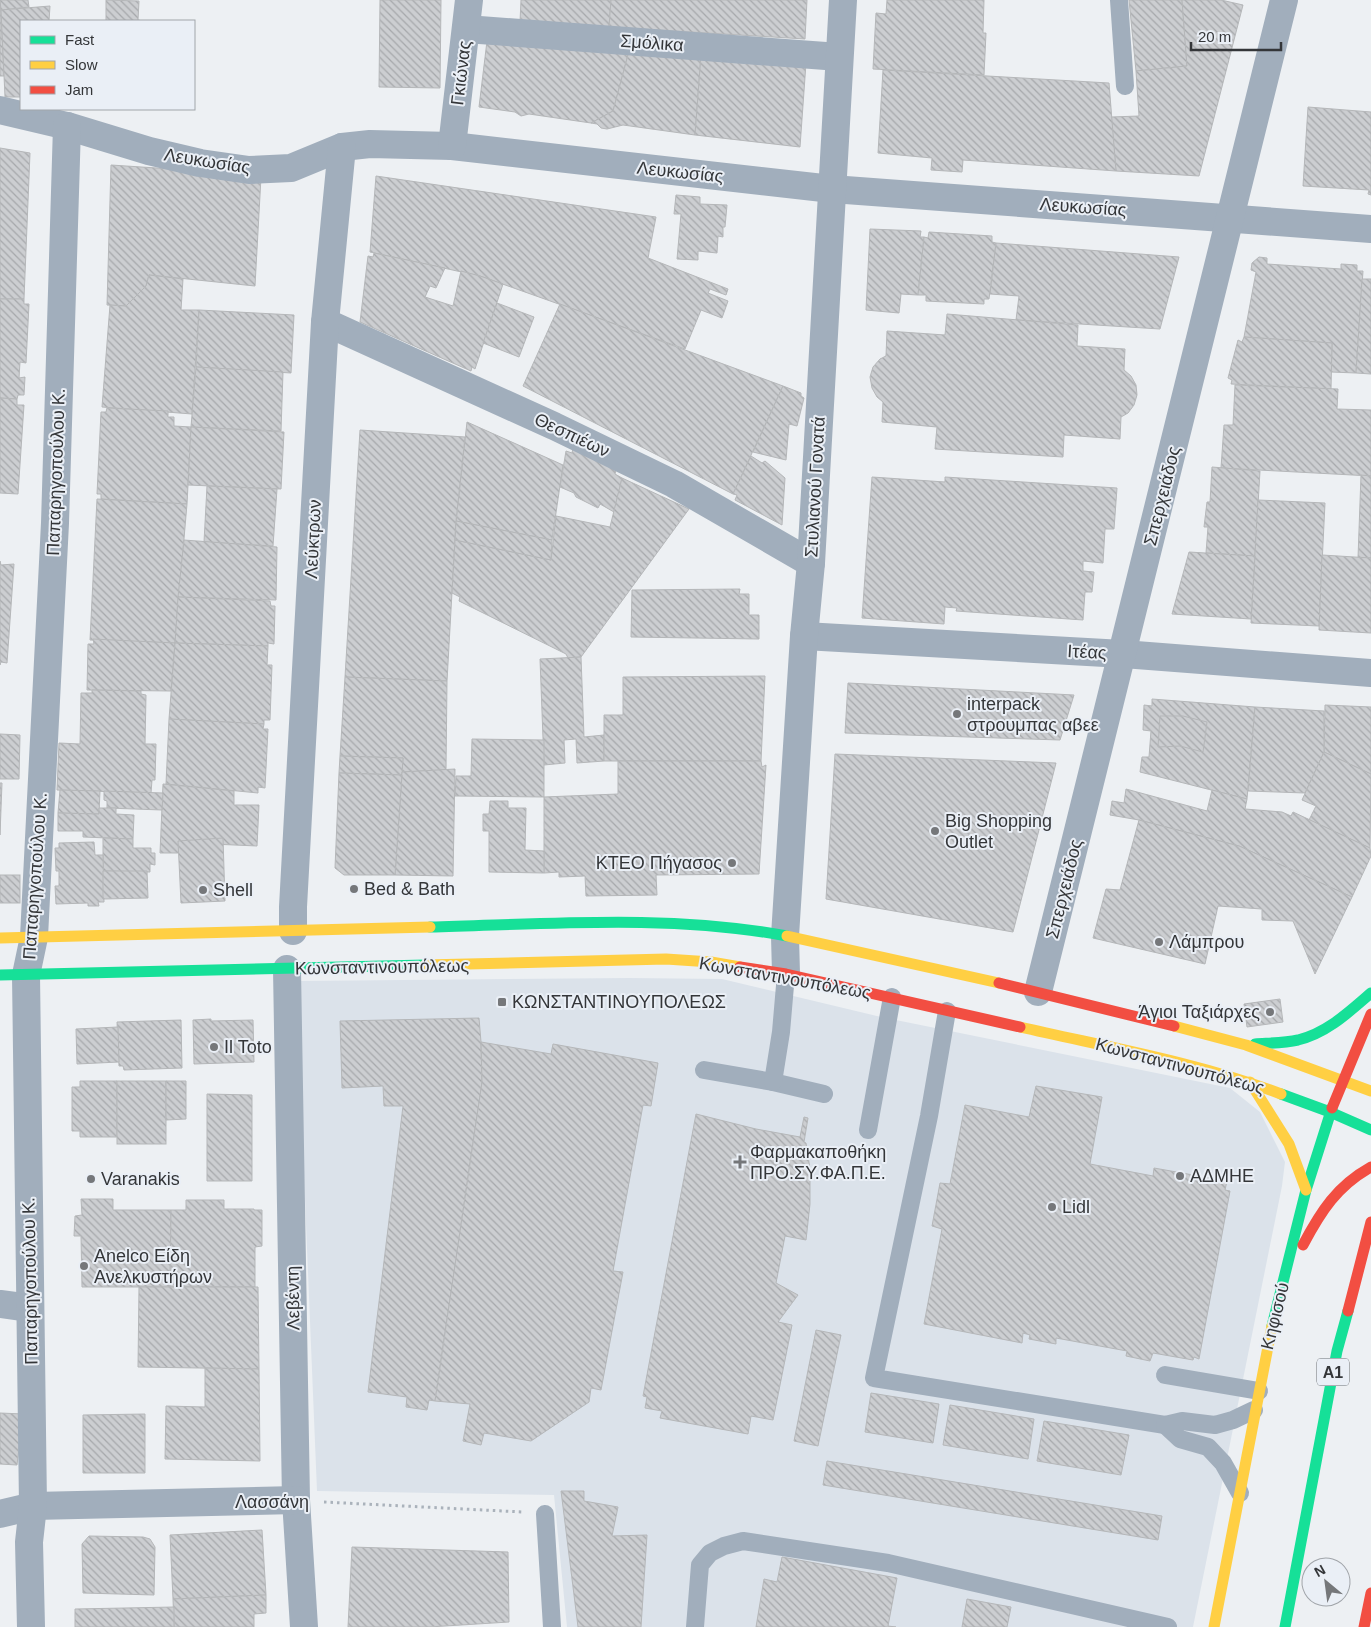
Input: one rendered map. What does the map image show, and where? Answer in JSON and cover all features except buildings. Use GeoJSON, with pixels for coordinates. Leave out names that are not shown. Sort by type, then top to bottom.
{"type":"FeatureCollection","features":[{"type":"Feature","properties":{"kind":"main road","name":"Κωνσταντινουπόλεως"},"geometry":{"type":"LineString","coordinates":[[0,938],[669,922],[722,926],[785,936],[1138,1016],[1246,1045],[1343,1080]]}},
{"type":"Feature","properties":{"kind":"main road","name":"Κωνσταντινουπόλεως"},"geometry":{"type":"LineString","coordinates":[[13,975],[666,959],[711,962],[786,974],[1131,1051],[1250,1082],[1330,1112],[1371,1130]]}},
{"type":"Feature","properties":{"kind":"main road"},"geometry":{"type":"LineString","coordinates":[[1246,1045],[1299,1040],[1323,1030],[1340,1019],[1371,993]]}},
{"type":"Feature","properties":{"kind":"main road","name":"Κηφισού"},"geometry":{"type":"LineString","coordinates":[[1214,1627],[1268,1342],[1306,1190],[1330,1112],[1371,1014]]}},
{"type":"Feature","properties":{"kind":"main road"},"geometry":{"type":"LineString","coordinates":[[1343,1080],[1367,1096]]}},
{"type":"Feature","properties":{"kind":"main road"},"geometry":{"type":"LineString","coordinates":[[1250,1082],[1289,1144],[1306,1190]]}},
{"type":"Feature","properties":{"kind":"main road"},"geometry":{"type":"LineString","coordinates":[[1278,1304],[1301,1250],[1321,1211],[1349,1179],[1371,1167]]}},
{"type":"Feature","properties":{"kind":"main road","name":"Α1"},"geometry":{"type":"LineString","coordinates":[[1285,1627],[1338,1351],[1371,1222]]}},
{"type":"Feature","properties":{"kind":"main road"},"geometry":{"type":"LineString","coordinates":[[1364,1627],[1371,1592]]}},
{"type":"Feature","properties":{"kind":"street","name":"Γκιώνας"},"geometry":{"type":"LineString","coordinates":[[452,146],[469,0]]}},
{"type":"Feature","properties":{"kind":"street","name":"Στυλιανού Γονατά"},"geometry":{"type":"LineString","coordinates":[[786,974],[785,936],[804,636],[811,564],[843,0]]}},
{"type":"Feature","properties":{"kind":"street","name":"Σπερχειάδος"},"geometry":{"type":"LineString","coordinates":[[1038,992],[1284,0]]}},
{"type":"Feature","properties":{"kind":"street","name":"Σμόλικα"},"geometry":{"type":"LineString","coordinates":[[466,29],[839,57]]}},
{"type":"Feature","properties":{"kind":"street","name":"Λευκωσίας"},"geometry":{"type":"LineString","coordinates":[[0,110],[67,126],[149,151],[200,163],[249,170],[291,168],[342,147],[370,144],[452,146],[832,189],[1371,229]]}},
{"type":"Feature","properties":{"kind":"street","name":"Παπαρηγοπούλου Κ."},"geometry":{"type":"LineString","coordinates":[[32,1627],[29,1542],[33,1506],[30,1308],[13,975],[34,937],[55,523],[67,126]]}},
{"type":"Feature","properties":{"kind":"street","name":"Λεύκτρων"},"geometry":{"type":"LineString","coordinates":[[293,931],[325,322],[342,147]]}},
{"type":"Feature","properties":{"kind":"street","name":"Θεσπιέων"},"geometry":{"type":"LineString","coordinates":[[325,322],[554,426],[674,484],[811,564]]}},
{"type":"Feature","properties":{"kind":"street","name":"Ιτέας"},"geometry":{"type":"LineString","coordinates":[[804,636],[1123,654],[1371,673]]}},
{"type":"Feature","properties":{"kind":"street","name":"Λεβέντη"},"geometry":{"type":"LineString","coordinates":[[287,969],[296,1500],[304,1627]]}},
{"type":"Feature","properties":{"kind":"street"},"geometry":{"type":"LineString","coordinates":[[0,1304],[30,1308]]}},
{"type":"Feature","properties":{"kind":"street","name":"Λασσάνη"},"geometry":{"type":"LineString","coordinates":[[0,1514],[33,1506],[296,1500]]}},
{"type":"Feature","properties":{"kind":"lane"},"geometry":{"type":"LineString","coordinates":[[1119,0],[1125,86]]}},
{"type":"Feature","properties":{"kind":"lane"},"geometry":{"type":"LineString","coordinates":[[773,1082],[781,1032],[786,974]]}},
{"type":"Feature","properties":{"kind":"lane"},"geometry":{"type":"LineString","coordinates":[[868,1130],[892,997]]}},
{"type":"Feature","properties":{"kind":"lane"},"geometry":{"type":"LineString","coordinates":[[947,1011],[929,1116],[874,1378],[1165,1425],[1182,1421],[1215,1425],[1233,1420],[1254,1410]]}},
{"type":"Feature","properties":{"kind":"lane"},"geometry":{"type":"LineString","coordinates":[[704,1070],[773,1082],[824,1094]]}},
{"type":"Feature","properties":{"kind":"lane"},"geometry":{"type":"LineString","coordinates":[[1165,1375],[1259,1391]]}},
{"type":"Feature","properties":{"kind":"lane"},"geometry":{"type":"LineString","coordinates":[[1165,1425],[1180,1439],[1208,1447],[1223,1463],[1240,1493]]}},
{"type":"Feature","properties":{"kind":"lane"},"geometry":{"type":"LineString","coordinates":[[545,1514],[552,1627]]}},
{"type":"Feature","properties":{"kind":"lane"},"geometry":{"type":"LineString","coordinates":[[695,1627],[700,1566],[710,1553],[724,1546],[743,1541],[888,1563],[1168,1627]]}},
{"type":"Feature","properties":{"kind":"path","name":"Λασσάνη"},"geometry":{"type":"LineString","coordinates":[[296,1500],[545,1514]]}},
{"type":"Feature","properties":{"kind":"shaded area"},"geometry":{"type":"Polygon","coordinates":[[[722,979],[881,1017],[1230,1088],[1260,1112],[1285,1162],[1282,1186],[1193,1627],[567,1627],[554,1495],[317,1491],[296,981],[722,979]]]}},
{"type":"Feature","properties":{"kind":"traffic: fast"},"geometry":{"type":"LineString","coordinates":[[430,927],[609,922],[654,923],[743,929],[787,936]]}},
{"type":"Feature","properties":{"kind":"traffic: fast"},"geometry":{"type":"LineString","coordinates":[[0,975],[425,965]]}},
{"type":"Feature","properties":{"kind":"traffic: fast"},"geometry":{"type":"LineString","coordinates":[[1255,1044],[1293,1041],[1309,1037],[1337,1021],[1371,993]]}},
{"type":"Feature","properties":{"kind":"traffic: fast"},"geometry":{"type":"LineString","coordinates":[[1281,1094],[1371,1130]]}},
{"type":"Feature","properties":{"kind":"traffic: fast"},"geometry":{"type":"LineString","coordinates":[[1272,1326],[1306,1190],[1332,1108]]}},
{"type":"Feature","properties":{"kind":"traffic: fast"},"geometry":{"type":"LineString","coordinates":[[1285,1627],[1337,1351],[1348,1311]]}},
{"type":"Feature","properties":{"kind":"traffic: slow"},"geometry":{"type":"LineString","coordinates":[[0,938],[430,927]]}},
{"type":"Feature","properties":{"kind":"traffic: slow"},"geometry":{"type":"LineString","coordinates":[[787,936],[999,983]]}},
{"type":"Feature","properties":{"kind":"traffic: slow"},"geometry":{"type":"LineString","coordinates":[[425,965],[666,959],[711,962],[740,967]]}},
{"type":"Feature","properties":{"kind":"traffic: slow"},"geometry":{"type":"LineString","coordinates":[[1174,1026],[1246,1045],[1371,1091]]}},
{"type":"Feature","properties":{"kind":"traffic: slow"},"geometry":{"type":"LineString","coordinates":[[1020,1027],[1184,1064],[1281,1094]]}},
{"type":"Feature","properties":{"kind":"traffic: slow"},"geometry":{"type":"LineString","coordinates":[[1250,1082],[1289,1144],[1306,1190]]}},
{"type":"Feature","properties":{"kind":"traffic: slow"},"geometry":{"type":"LineString","coordinates":[[1214,1627],[1272,1326]]}},
{"type":"Feature","properties":{"kind":"traffic: jam"},"geometry":{"type":"LineString","coordinates":[[740,967],[786,974],[1020,1027]]}},
{"type":"Feature","properties":{"kind":"traffic: jam"},"geometry":{"type":"LineString","coordinates":[[999,983],[1174,1026]]}},
{"type":"Feature","properties":{"kind":"traffic: jam"},"geometry":{"type":"LineString","coordinates":[[1332,1108],[1371,1014]]}},
{"type":"Feature","properties":{"kind":"traffic: jam"},"geometry":{"type":"LineString","coordinates":[[1303,1245],[1316,1221],[1331,1200],[1349,1182],[1371,1167]]}},
{"type":"Feature","properties":{"kind":"traffic: jam"},"geometry":{"type":"LineString","coordinates":[[1348,1311],[1371,1222]]}},
{"type":"Feature","properties":{"kind":"traffic: jam"},"geometry":{"type":"LineString","coordinates":[[1364,1627],[1371,1593]]}},
{"type":"Feature","properties":{"kind":"place","name":"interpack στρουμπας αβεε"},"geometry":{"type":"Point","coordinates":[957,714]}},
{"type":"Feature","properties":{"kind":"place","name":"Big Shopping Outlet"},"geometry":{"type":"Point","coordinates":[935,831]}},
{"type":"Feature","properties":{"kind":"place","name":"ΚΤΕΟ Πήγασος"},"geometry":{"type":"Point","coordinates":[732,863]}},
{"type":"Feature","properties":{"kind":"place","name":"Bed & Bath"},"geometry":{"type":"Point","coordinates":[354,889]}},
{"type":"Feature","properties":{"kind":"place","name":"Shell"},"geometry":{"type":"Point","coordinates":[203,890]}},
{"type":"Feature","properties":{"kind":"place","name":"Λάμπρου"},"geometry":{"type":"Point","coordinates":[1159,942]}},
{"type":"Feature","properties":{"kind":"place","name":"ΚΩΝΣΤΑΝΤΙΝΟΥΠΟΛΕΩΣ"},"geometry":{"type":"Point","coordinates":[502,1002]}},
{"type":"Feature","properties":{"kind":"place","name":"Άγιοι Ταξιάρχες"},"geometry":{"type":"Point","coordinates":[1270,1012]}},
{"type":"Feature","properties":{"kind":"place","name":"Il Toto"},"geometry":{"type":"Point","coordinates":[214,1047]}},
{"type":"Feature","properties":{"kind":"place","name":"Φαρμακαποθήκη ΠΡΟ.ΣΥ.ΦΑ.Π.Ε."},"geometry":{"type":"Point","coordinates":[740,1162]}},
{"type":"Feature","properties":{"kind":"place","name":"ΑΔΜΗΕ"},"geometry":{"type":"Point","coordinates":[1180,1176]}},
{"type":"Feature","properties":{"kind":"place","name":"Varanakis"},"geometry":{"type":"Point","coordinates":[91,1179]}},
{"type":"Feature","properties":{"kind":"place","name":"Lidl"},"geometry":{"type":"Point","coordinates":[1052,1207]}},
{"type":"Feature","properties":{"kind":"place","name":"Anelco Είδη Ανελκυστήρων"},"geometry":{"type":"Point","coordinates":[84,1266]}}]}
